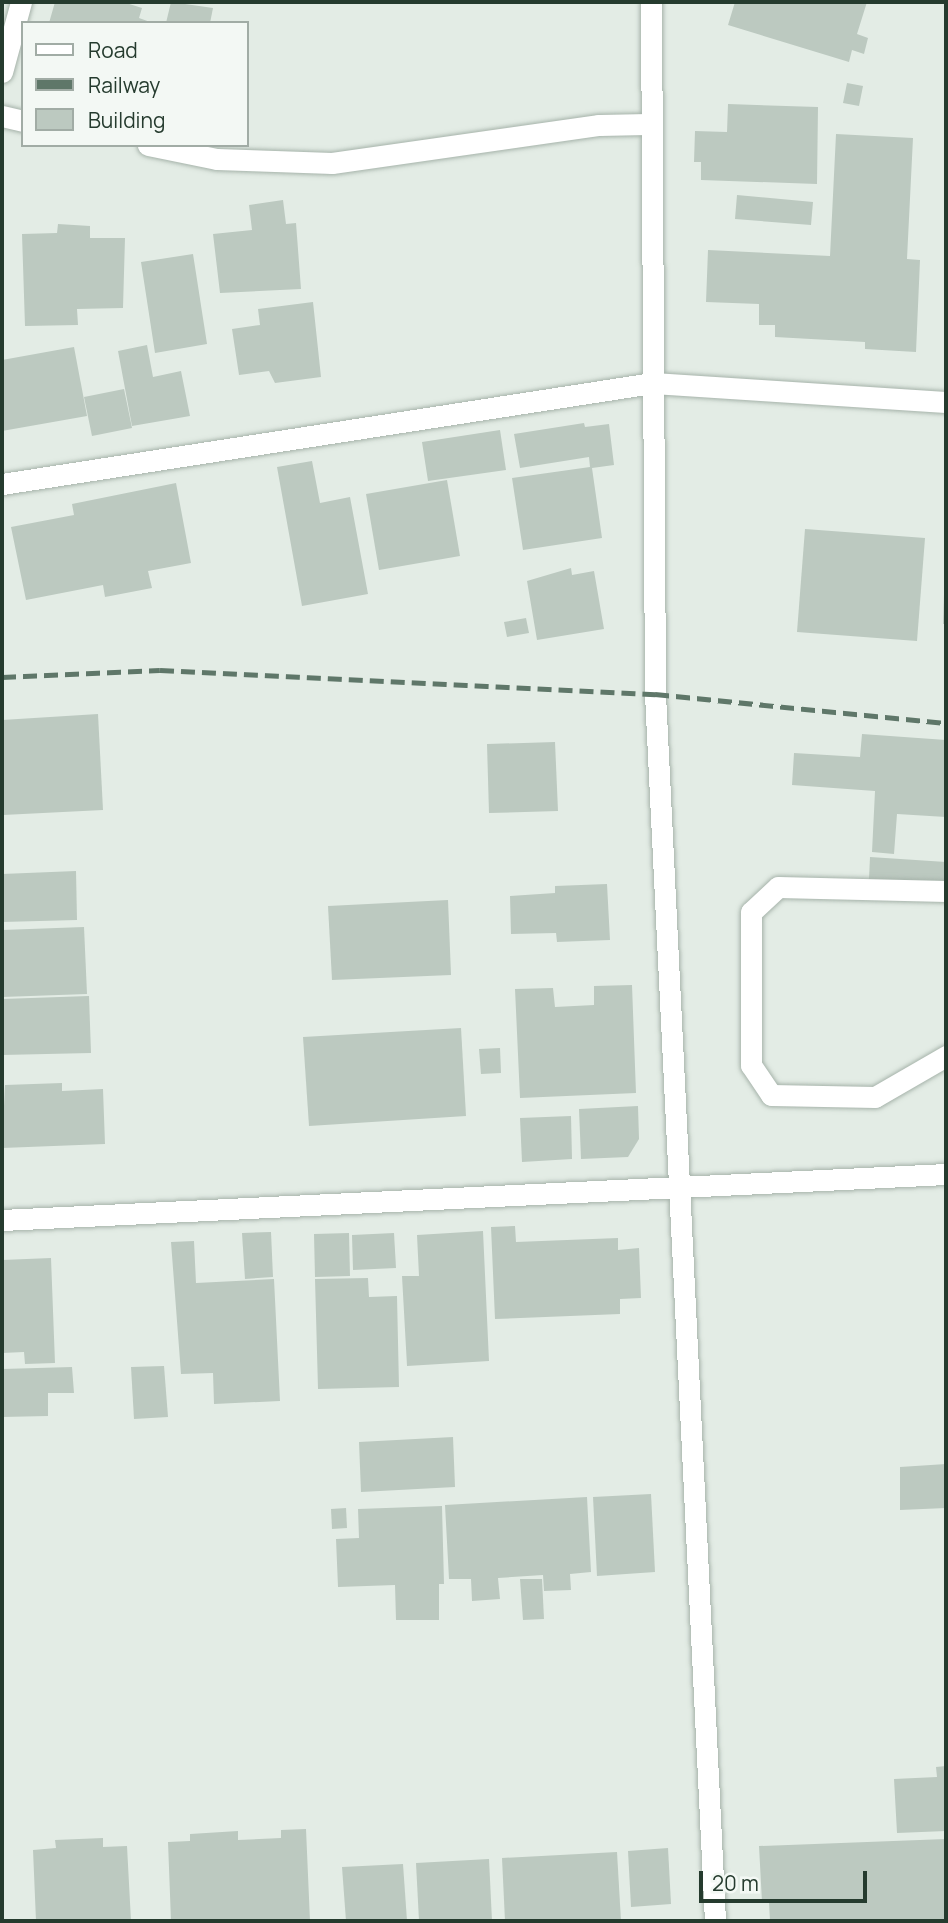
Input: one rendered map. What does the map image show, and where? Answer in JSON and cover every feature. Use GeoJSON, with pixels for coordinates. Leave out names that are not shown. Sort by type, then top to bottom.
{"type":"FeatureCollection","features":[{"type":"Feature","properties":{"kind":"street"},"geometry":{"type":"LineString","coordinates":[[2,72],[21,2]]}},
{"type":"Feature","properties":{"kind":"street"},"geometry":{"type":"LineString","coordinates":[[651,2],[655,694],[715,1921]]}},
{"type":"Feature","properties":{"kind":"street"},"geometry":{"type":"LineString","coordinates":[[2,116],[21,121]]}},
{"type":"Feature","properties":{"kind":"street"},"geometry":{"type":"LineString","coordinates":[[158,147],[217,159],[332,163],[599,125],[652,124]]}},
{"type":"Feature","properties":{"kind":"street"},"geometry":{"type":"LineString","coordinates":[[2,484],[652,383],[946,402]]}},
{"type":"Feature","properties":{"kind":"street"},"geometry":{"type":"LineString","coordinates":[[946,891],[778,887],[751,912],[751,1065],[772,1095],[875,1097],[946,1056]]}},
{"type":"Feature","properties":{"kind":"street"},"geometry":{"type":"LineString","coordinates":[[2,1220],[946,1174]]}},
{"type":"Feature","properties":{"kind":"building"},"geometry":{"type":"Polygon","coordinates":[[[55,2],[123,2],[142,8],[139,18],[147,21],[50,21],[55,2]]]}},
{"type":"Feature","properties":{"kind":"building"},"geometry":{"type":"Polygon","coordinates":[[[171,2],[213,8],[210,21],[166,21],[171,2]]]}},
{"type":"Feature","properties":{"kind":"building"},"geometry":{"type":"Polygon","coordinates":[[[735,2],[867,2],[857,34],[868,38],[864,54],[852,50],[849,62],[728,25],[735,2]]]}},
{"type":"Feature","properties":{"kind":"building"},"geometry":{"type":"Polygon","coordinates":[[[847,83],[863,86],[859,106],[843,103],[847,83]]]}},
{"type":"Feature","properties":{"kind":"building"},"geometry":{"type":"Polygon","coordinates":[[[728,104],[818,107],[817,184],[701,180],[701,162],[694,162],[695,131],[727,132],[728,104]]]}},
{"type":"Feature","properties":{"kind":"building"},"geometry":{"type":"Polygon","coordinates":[[[836,134],[913,138],[907,259],[920,260],[916,352],[865,349],[865,342],[775,337],[775,325],[759,325],[759,304],[706,302],[708,250],[830,256],[836,134]]]}},
{"type":"Feature","properties":{"kind":"building"},"geometry":{"type":"Polygon","coordinates":[[[737,195],[813,202],[811,225],[735,219],[737,195]]]}},
{"type":"Feature","properties":{"kind":"building"},"geometry":{"type":"Polygon","coordinates":[[[283,200],[286,224],[296,223],[301,289],[220,293],[213,234],[252,230],[249,205],[283,200]]]}},
{"type":"Feature","properties":{"kind":"building"},"geometry":{"type":"Polygon","coordinates":[[[58,224],[90,226],[90,238],[125,238],[123,308],[77,309],[78,325],[25,326],[22,234],[57,233],[58,224]]]}},
{"type":"Feature","properties":{"kind":"building"},"geometry":{"type":"Polygon","coordinates":[[[193,254],[207,344],[155,353],[141,262],[193,254]]]}},
{"type":"Feature","properties":{"kind":"building"},"geometry":{"type":"Polygon","coordinates":[[[313,302],[321,377],[275,383],[269,371],[239,375],[232,329],[260,325],[258,309],[313,302]]]}},
{"type":"Feature","properties":{"kind":"building"},"geometry":{"type":"Polygon","coordinates":[[[147,345],[153,377],[181,371],[190,416],[132,426],[118,351],[147,345]]]}},
{"type":"Feature","properties":{"kind":"building"},"geometry":{"type":"Polygon","coordinates":[[[74,347],[87,416],[2,431],[2,360],[74,347]]]}},
{"type":"Feature","properties":{"kind":"building"},"geometry":{"type":"Polygon","coordinates":[[[124,389],[132,428],[92,436],[84,397],[124,389]]]}},
{"type":"Feature","properties":{"kind":"building"},"geometry":{"type":"Polygon","coordinates":[[[584,423],[585,427],[609,424],[614,465],[592,468],[602,538],[523,550],[512,478],[590,467],[589,457],[520,468],[514,434],[584,423]]]}},
{"type":"Feature","properties":{"kind":"building"},"geometry":{"type":"Polygon","coordinates":[[[500,430],[506,470],[428,481],[422,442],[500,430]]]}},
{"type":"Feature","properties":{"kind":"building"},"geometry":{"type":"Polygon","coordinates":[[[312,461],[320,503],[350,497],[368,594],[302,606],[277,467],[312,461]]]}},
{"type":"Feature","properties":{"kind":"building"},"geometry":{"type":"Polygon","coordinates":[[[447,480],[460,556],[379,570],[366,494],[447,480]]]}},
{"type":"Feature","properties":{"kind":"building"},"geometry":{"type":"Polygon","coordinates":[[[176,483],[191,563],[148,571],[152,588],[105,597],[103,585],[26,600],[11,527],[74,515],[72,504],[176,483]]]}},
{"type":"Feature","properties":{"kind":"building"},"geometry":{"type":"Polygon","coordinates":[[[805,529],[925,538],[917,641],[797,632],[805,529]]]}},
{"type":"Feature","properties":{"kind":"building"},"geometry":{"type":"Polygon","coordinates":[[[571,568],[572,575],[594,571],[604,629],[537,640],[527,581],[571,568]]]}},
{"type":"Feature","properties":{"kind":"building"},"geometry":{"type":"Polygon","coordinates":[[[946,595],[946,624],[943,624],[946,595]]]}},
{"type":"Feature","properties":{"kind":"building"},"geometry":{"type":"Polygon","coordinates":[[[526,618],[529,633],[507,637],[504,622],[526,618]]]}},
{"type":"Feature","properties":{"kind":"building"},"geometry":{"type":"Polygon","coordinates":[[[98,714],[103,810],[3,815],[2,720],[98,714]]]}},
{"type":"Feature","properties":{"kind":"building"},"geometry":{"type":"Polygon","coordinates":[[[862,734],[946,740],[946,817],[897,814],[894,854],[872,852],[875,791],[792,785],[794,753],[860,757],[862,734]]]}},
{"type":"Feature","properties":{"kind":"building"},"geometry":{"type":"Polygon","coordinates":[[[555,742],[558,811],[489,813],[487,744],[555,742]]]}},
{"type":"Feature","properties":{"kind":"building"},"geometry":{"type":"Polygon","coordinates":[[[870,857],[946,862],[946,884],[869,879],[870,857]]]}},
{"type":"Feature","properties":{"kind":"building"},"geometry":{"type":"Polygon","coordinates":[[[76,871],[77,920],[2,922],[2,874],[76,871]]]}},
{"type":"Feature","properties":{"kind":"building"},"geometry":{"type":"Polygon","coordinates":[[[607,884],[610,940],[557,942],[556,933],[511,934],[510,896],[555,893],[555,886],[607,884]]]}},
{"type":"Feature","properties":{"kind":"building"},"geometry":{"type":"Polygon","coordinates":[[[448,900],[451,975],[332,980],[328,906],[448,900]]]}},
{"type":"Feature","properties":{"kind":"building"},"geometry":{"type":"Polygon","coordinates":[[[84,927],[87,994],[2,997],[2,930],[84,927]]]}},
{"type":"Feature","properties":{"kind":"building"},"geometry":{"type":"Polygon","coordinates":[[[632,985],[636,1093],[520,1098],[515,989],[553,988],[555,1007],[594,1005],[594,986],[632,985]]]}},
{"type":"Feature","properties":{"kind":"building"},"geometry":{"type":"Polygon","coordinates":[[[89,996],[91,1053],[2,1055],[2,999],[89,996]]]}},
{"type":"Feature","properties":{"kind":"building"},"geometry":{"type":"Polygon","coordinates":[[[461,1028],[466,1116],[309,1126],[303,1037],[461,1028]]]}},
{"type":"Feature","properties":{"kind":"building"},"geometry":{"type":"Polygon","coordinates":[[[500,1048],[501,1073],[481,1074],[479,1049],[500,1048]]]}},
{"type":"Feature","properties":{"kind":"building"},"geometry":{"type":"Polygon","coordinates":[[[62,1083],[62,1091],[103,1089],[105,1144],[2,1148],[5,1085],[62,1083]]]}},
{"type":"Feature","properties":{"kind":"building"},"geometry":{"type":"Polygon","coordinates":[[[638,1106],[639,1139],[628,1157],[581,1159],[579,1109],[638,1106]]]}},
{"type":"Feature","properties":{"kind":"building"},"geometry":{"type":"Polygon","coordinates":[[[571,1116],[572,1159],[522,1162],[520,1118],[571,1116]]]}},
{"type":"Feature","properties":{"kind":"building"},"geometry":{"type":"Polygon","coordinates":[[[515,1226],[516,1242],[618,1238],[618,1250],[639,1248],[641,1298],[620,1299],[620,1314],[495,1319],[491,1227],[515,1226]]]}},
{"type":"Feature","properties":{"kind":"building"},"geometry":{"type":"Polygon","coordinates":[[[483,1231],[489,1361],[407,1366],[402,1276],[419,1276],[417,1235],[483,1231]]]}},
{"type":"Feature","properties":{"kind":"building"},"geometry":{"type":"Polygon","coordinates":[[[271,1232],[273,1277],[245,1279],[242,1233],[271,1232]]]}},
{"type":"Feature","properties":{"kind":"building"},"geometry":{"type":"Polygon","coordinates":[[[349,1233],[350,1276],[315,1277],[314,1234],[349,1233]]]}},
{"type":"Feature","properties":{"kind":"building"},"geometry":{"type":"Polygon","coordinates":[[[394,1233],[396,1268],[353,1270],[352,1235],[394,1233]]]}},
{"type":"Feature","properties":{"kind":"building"},"geometry":{"type":"Polygon","coordinates":[[[194,1241],[196,1283],[274,1279],[280,1401],[214,1404],[213,1373],[181,1374],[171,1242],[194,1241]]]}},
{"type":"Feature","properties":{"kind":"building"},"geometry":{"type":"Polygon","coordinates":[[[51,1258],[55,1363],[25,1364],[24,1352],[2,1353],[2,1260],[51,1258]]]}},
{"type":"Feature","properties":{"kind":"building"},"geometry":{"type":"Polygon","coordinates":[[[368,1278],[369,1297],[397,1296],[399,1387],[318,1389],[315,1279],[368,1278]]]}},
{"type":"Feature","properties":{"kind":"building"},"geometry":{"type":"Polygon","coordinates":[[[164,1366],[168,1417],[134,1419],[131,1367],[164,1366]]]}},
{"type":"Feature","properties":{"kind":"building"},"geometry":{"type":"Polygon","coordinates":[[[72,1367],[74,1393],[48,1393],[48,1416],[2,1417],[2,1369],[72,1367]]]}},
{"type":"Feature","properties":{"kind":"building"},"geometry":{"type":"Polygon","coordinates":[[[453,1437],[455,1487],[361,1492],[359,1442],[453,1437]]]}},
{"type":"Feature","properties":{"kind":"building"},"geometry":{"type":"Polygon","coordinates":[[[946,1464],[946,1508],[900,1510],[900,1467],[946,1464]]]}},
{"type":"Feature","properties":{"kind":"building"},"geometry":{"type":"Polygon","coordinates":[[[651,1494],[655,1572],[597,1576],[593,1497],[651,1494]]]}},
{"type":"Feature","properties":{"kind":"building"},"geometry":{"type":"Polygon","coordinates":[[[587,1497],[591,1572],[570,1574],[571,1590],[544,1591],[543,1575],[498,1578],[500,1599],[472,1601],[471,1579],[449,1579],[445,1505],[587,1497]]]}},
{"type":"Feature","properties":{"kind":"building"},"geometry":{"type":"Polygon","coordinates":[[[442,1506],[444,1584],[439,1584],[439,1620],[396,1620],[395,1585],[338,1587],[336,1539],[359,1538],[358,1509],[442,1506]]]}},
{"type":"Feature","properties":{"kind":"building"},"geometry":{"type":"Polygon","coordinates":[[[346,1508],[347,1528],[332,1529],[331,1509],[346,1508]]]}},
{"type":"Feature","properties":{"kind":"building"},"geometry":{"type":"Polygon","coordinates":[[[520,1579],[542,1579],[544,1619],[523,1620],[520,1579]]]}},
{"type":"Feature","properties":{"kind":"building"},"geometry":{"type":"Polygon","coordinates":[[[946,1766],[946,1831],[897,1833],[894,1779],[937,1777],[936,1767],[946,1766]]]}},
{"type":"Feature","properties":{"kind":"building"},"geometry":{"type":"Polygon","coordinates":[[[306,1829],[310,1921],[171,1921],[168,1842],[190,1841],[190,1834],[238,1831],[238,1840],[281,1838],[281,1830],[306,1829]]]}},
{"type":"Feature","properties":{"kind":"building"},"geometry":{"type":"Polygon","coordinates":[[[103,1838],[103,1847],[127,1846],[131,1921],[36,1921],[33,1850],[56,1848],[55,1840],[103,1838]]]}},
{"type":"Feature","properties":{"kind":"building"},"geometry":{"type":"Polygon","coordinates":[[[946,1839],[946,1921],[770,1921],[769,1902],[762,1902],[759,1846],[946,1839]]]}},
{"type":"Feature","properties":{"kind":"building"},"geometry":{"type":"Polygon","coordinates":[[[668,1848],[671,1904],[631,1907],[628,1851],[668,1848]]]}},
{"type":"Feature","properties":{"kind":"building"},"geometry":{"type":"Polygon","coordinates":[[[617,1852],[621,1921],[505,1921],[502,1858],[617,1852]]]}},
{"type":"Feature","properties":{"kind":"building"},"geometry":{"type":"Polygon","coordinates":[[[489,1859],[492,1921],[419,1921],[416,1863],[489,1859]]]}},
{"type":"Feature","properties":{"kind":"building"},"geometry":{"type":"Polygon","coordinates":[[[403,1864],[407,1921],[346,1921],[342,1867],[403,1864]]]}},
{"type":"Feature","properties":{"kind":"railway"},"geometry":{"type":"LineString","coordinates":[[2,677],[160,670],[655,694],[946,723]]}}]}
